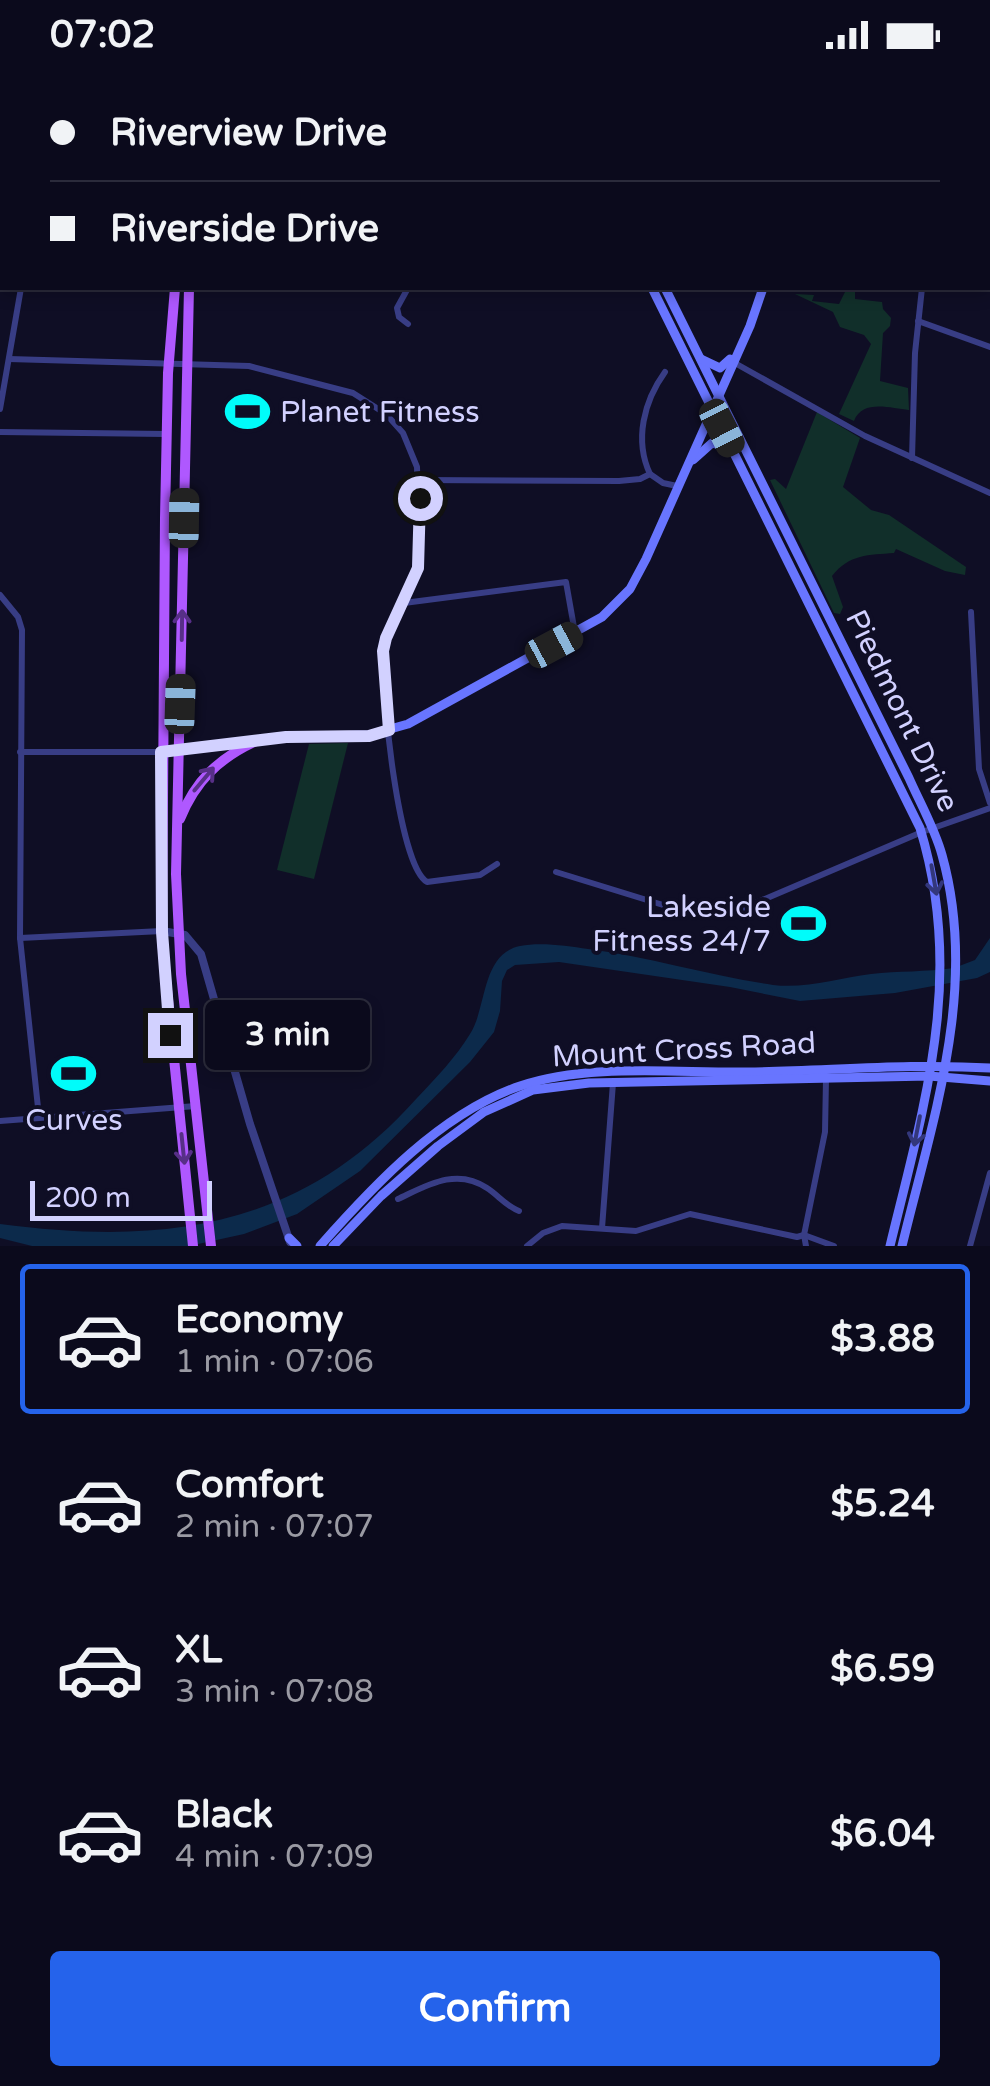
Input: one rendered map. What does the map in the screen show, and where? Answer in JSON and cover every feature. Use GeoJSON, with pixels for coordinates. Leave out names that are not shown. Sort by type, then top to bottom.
{"type":"FeatureCollection","features":[{"type":"Feature","properties":{"kind":"main road"},"geometry":{"type":"LineString","coordinates":[[175,290],[166,434],[162,932],[193,1246]]}},
{"type":"Feature","properties":{"kind":"main road"},"geometry":{"type":"LineString","coordinates":[[188,290],[178,932],[211,1246]]}},
{"type":"Feature","properties":{"kind":"main road","name":"Piedmont Drive"},"geometry":{"type":"LineString","coordinates":[[653,290],[927,830],[940,926],[940,1011],[890,1246]]}},
{"type":"Feature","properties":{"kind":"main road","name":"Piedmont Drive"},"geometry":{"type":"LineString","coordinates":[[665,290],[946,870],[957,962],[955,1008],[902,1246]]}},
{"type":"Feature","properties":{"kind":"main road"},"geometry":{"type":"LineString","coordinates":[[161,752],[286,737],[352,737],[389,730],[419,718],[610,610],[630,589],[734,362],[762,290]]}},
{"type":"Feature","properties":{"kind":"main road"},"geometry":{"type":"LineString","coordinates":[[700,358],[720,368],[739,350]]}},
{"type":"Feature","properties":{"kind":"main road"},"geometry":{"type":"LineString","coordinates":[[684,469],[706,446],[719,443],[732,448]]}},
{"type":"Feature","properties":{"kind":"main road"},"geometry":{"type":"LineString","coordinates":[[177,829],[186,803],[207,772],[256,741]]}},
{"type":"Feature","properties":{"kind":"main road","name":"Mount Cross Road"},"geometry":{"type":"LineString","coordinates":[[320,1246],[391,1173],[438,1134],[472,1109],[522,1085],[578,1074],[990,1068]]}},
{"type":"Feature","properties":{"kind":"main road","name":"Mount Cross Road"},"geometry":{"type":"LineString","coordinates":[[334,1246],[381,1196],[438,1146],[516,1095],[548,1086],[826,1080],[930,1071]]}},
{"type":"Feature","properties":{"kind":"main road","name":"Mount Cross Road"},"geometry":{"type":"LineString","coordinates":[[944,1071],[990,1081]]}},
{"type":"Feature","properties":{"kind":"street"},"geometry":{"type":"LineString","coordinates":[[0,409],[21,290]]}},
{"type":"Feature","properties":{"kind":"street"},"geometry":{"type":"LineString","coordinates":[[407,290],[397,308],[399,317],[408,324]]}},
{"type":"Feature","properties":{"kind":"street"},"geometry":{"type":"LineString","coordinates":[[912,458],[922,290]]}},
{"type":"Feature","properties":{"kind":"street"},"geometry":{"type":"LineString","coordinates":[[918,321],[990,347]]}},
{"type":"Feature","properties":{"kind":"street"},"geometry":{"type":"LineString","coordinates":[[9,359],[253,367],[363,398],[386,414],[403,433],[414,456],[419,480],[420,557],[383,651],[399,810],[421,879],[432,883],[480,874],[497,864]]}},
{"type":"Feature","properties":{"kind":"street"},"geometry":{"type":"LineString","coordinates":[[734,362],[865,436],[990,493]]}},
{"type":"Feature","properties":{"kind":"street"},"geometry":{"type":"LineString","coordinates":[[665,372],[650,396],[642,446],[650,474],[663,484],[677,486]]}},
{"type":"Feature","properties":{"kind":"street"},"geometry":{"type":"LineString","coordinates":[[0,432],[166,434]]}},
{"type":"Feature","properties":{"kind":"street"},"geometry":{"type":"LineString","coordinates":[[419,480],[619,481],[650,474]]}},
{"type":"Feature","properties":{"kind":"street"},"geometry":{"type":"LineString","coordinates":[[403,603],[566,582],[575,633]]}},
{"type":"Feature","properties":{"kind":"street"},"geometry":{"type":"LineString","coordinates":[[0,596],[18,617],[22,630],[20,938],[39,1116]]}},
{"type":"Feature","properties":{"kind":"street"},"geometry":{"type":"LineString","coordinates":[[556,872],[689,913],[720,915],[745,910],[990,806],[979,769],[971,612]]}},
{"type":"Feature","properties":{"kind":"street"},"geometry":{"type":"LineString","coordinates":[[20,752],[161,752]]}},
{"type":"Feature","properties":{"kind":"street"},"geometry":{"type":"LineString","coordinates":[[20,938],[178,932],[193,941],[202,957],[241,1093],[291,1241]]}},
{"type":"Feature","properties":{"kind":"street"},"geometry":{"type":"LineString","coordinates":[[807,1246],[801,1236],[825,1132],[826,1080]]}},
{"type":"Feature","properties":{"kind":"street"},"geometry":{"type":"LineString","coordinates":[[602,1228],[613,1083]]}},
{"type":"Feature","properties":{"kind":"street"},"geometry":{"type":"LineString","coordinates":[[0,1121],[196,1106]]}},
{"type":"Feature","properties":{"kind":"street"},"geometry":{"type":"LineString","coordinates":[[970,1246],[990,1173]]}},
{"type":"Feature","properties":{"kind":"street"},"geometry":{"type":"LineString","coordinates":[[398,1198],[438,1180],[458,1178],[482,1185],[519,1211]]}},
{"type":"Feature","properties":{"kind":"street"},"geometry":{"type":"LineString","coordinates":[[526,1246],[541,1234],[562,1226],[638,1230],[690,1214],[834,1246]]}},
{"type":"Feature","properties":{"kind":"green space"},"geometry":{"type":"Polygon","coordinates":[[[846,290],[855,290],[855,299],[882,302],[891,318],[883,333],[880,381],[908,388],[909,410],[870,407],[854,421],[839,414],[871,344],[864,335],[840,327],[833,312],[795,294],[814,295],[812,301],[839,304],[846,290]]]}},
{"type":"Feature","properties":{"kind":"green space"},"geometry":{"type":"Polygon","coordinates":[[[817,412],[860,438],[843,487],[871,510],[889,515],[966,567],[965,575],[945,571],[896,549],[894,553],[860,557],[845,563],[832,576],[843,607],[840,614],[834,613],[770,480],[775,479],[786,489],[817,412]]]}},
{"type":"Feature","properties":{"kind":"green space"},"geometry":{"type":"Polygon","coordinates":[[[348,743],[314,879],[277,870],[309,744],[348,743]]]}},
{"type":"Feature","properties":{"kind":"water"},"geometry":{"type":"Polygon","coordinates":[[[990,938],[990,972],[977,978],[895,993],[800,1001],[559,962],[515,965],[507,970],[502,981],[494,1032],[470,1062],[360,1171],[297,1214],[244,1234],[189,1246],[32,1246],[0,1238],[0,1224],[119,1232],[175,1228],[228,1218],[278,1201],[326,1176],[373,1142],[445,1067],[475,1023],[498,959],[520,946],[554,945],[611,952],[785,986],[954,968],[975,960],[990,938]]]}},
{"type":"Feature","properties":{"kind":"place","name":"Planet Fitness"},"geometry":{"type":"Point","coordinates":[247,412]}},
{"type":"Feature","properties":{"kind":"place","name":"Lakeside Fitness 24/7"},"geometry":{"type":"Point","coordinates":[804,924]}},
{"type":"Feature","properties":{"kind":"place","name":"Curves"},"geometry":{"type":"Point","coordinates":[74,1073]}},
{"type":"Feature","properties":{"kind":"route"},"geometry":{"type":"LineString","coordinates":[[170,1035],[162,932],[161,752],[286,737],[369,736],[389,730],[383,651],[418,568],[420,498]]}}]}
